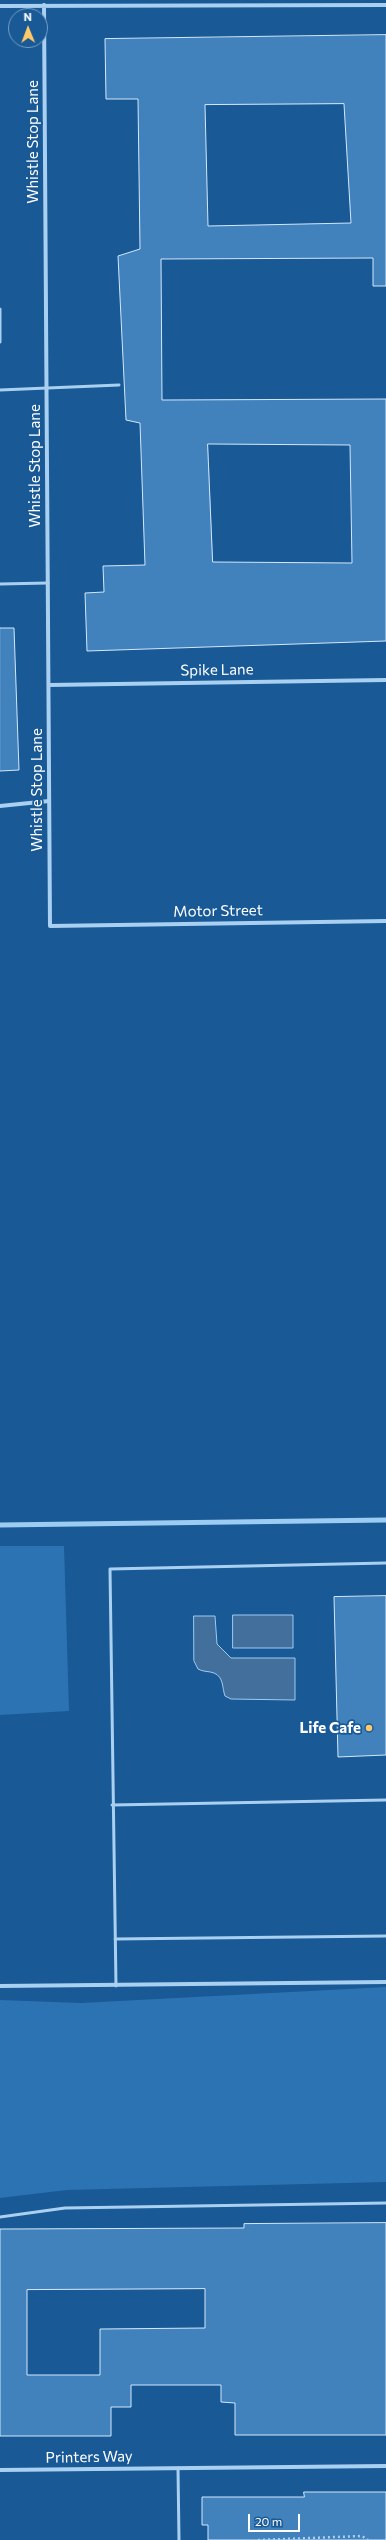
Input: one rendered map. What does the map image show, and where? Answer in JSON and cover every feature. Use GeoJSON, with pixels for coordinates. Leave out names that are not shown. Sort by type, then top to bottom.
{"type":"FeatureCollection","features":[{"type":"Feature","properties":{"kind":"street","name":"Whistle Stop Lane"},"geometry":{"type":"LineString","coordinates":[[44,5],[50,926]]}},
{"type":"Feature","properties":{"kind":"street"},"geometry":{"type":"LineString","coordinates":[[0,6],[386,5]]}},
{"type":"Feature","properties":{"kind":"street","name":"Spike Lane"},"geometry":{"type":"LineString","coordinates":[[49,685],[386,680]]}},
{"type":"Feature","properties":{"kind":"street"},"geometry":{"type":"LineString","coordinates":[[0,806],[49,801]]}},
{"type":"Feature","properties":{"kind":"street","name":"Motor Street"},"geometry":{"type":"LineString","coordinates":[[50,926],[386,921]]}},
{"type":"Feature","properties":{"kind":"street"},"geometry":{"type":"LineString","coordinates":[[0,1986],[116,1986],[386,1982]]}},
{"type":"Feature","properties":{"kind":"street","name":"Printers Way"},"geometry":{"type":"LineString","coordinates":[[0,2470],[386,2466]]}},
{"type":"Feature","properties":{"kind":"lane"},"geometry":{"type":"LineString","coordinates":[[0,309],[0,342]]}},
{"type":"Feature","properties":{"kind":"lane"},"geometry":{"type":"LineString","coordinates":[[0,390],[47,390],[119,385]]}},
{"type":"Feature","properties":{"kind":"lane"},"geometry":{"type":"LineString","coordinates":[[0,584],[48,583]]}},
{"type":"Feature","properties":{"kind":"lane"},"geometry":{"type":"LineString","coordinates":[[116,1986],[112,1805],[110,1569],[386,1563]]}},
{"type":"Feature","properties":{"kind":"lane"},"geometry":{"type":"LineString","coordinates":[[112,1805],[386,1800]]}},
{"type":"Feature","properties":{"kind":"lane"},"geometry":{"type":"LineString","coordinates":[[115,1939],[386,1936]]}},
{"type":"Feature","properties":{"kind":"lane"},"geometry":{"type":"LineString","coordinates":[[0,2217],[64,2208],[386,2203]]}},
{"type":"Feature","properties":{"kind":"lane"},"geometry":{"type":"LineString","coordinates":[[178,2468],[178,2540]]}},
{"type":"Feature","properties":{"kind":"path"},"geometry":{"type":"LineString","coordinates":[[258,2540],[362,2536],[368,2540]]}},
{"type":"Feature","properties":{"kind":"shaded area"},"geometry":{"type":"Polygon","coordinates":[[[0,1546],[64,1546],[69,1711],[0,1715],[0,1546]]]}},
{"type":"Feature","properties":{"kind":"shaded area"},"geometry":{"type":"Polygon","coordinates":[[[233,1615],[293,1615],[293,1648],[233,1648],[233,1615]]]}},
{"type":"Feature","properties":{"kind":"shaded area"},"geometry":{"type":"Polygon","coordinates":[[[194,1616],[215,1616],[217,1644],[231,1658],[295,1658],[295,1700],[231,1699],[225,1696],[220,1677],[214,1673],[198,1669],[194,1661],[194,1616]]]}},
{"type":"Feature","properties":{"kind":"shaded area"},"geometry":{"type":"Polygon","coordinates":[[[386,1987],[386,2182],[67,2190],[0,2198],[0,2000],[81,2003],[386,1987]]]}},
{"type":"Feature","properties":{"kind":"building"},"geometry":{"type":"Polygon","coordinates":[[[386,35],[386,286],[373,286],[373,258],[161,259],[162,400],[386,399],[386,641],[87,651],[85,593],[104,592],[103,566],[145,565],[140,423],[126,420],[118,256],[140,249],[138,99],[106,99],[105,39],[386,35]],[[344,104],[205,105],[208,226],[351,223],[344,104]],[[208,444],[213,562],[352,563],[350,445],[208,444]]]}},
{"type":"Feature","properties":{"kind":"building"},"geometry":{"type":"Polygon","coordinates":[[[0,628],[14,628],[19,770],[0,771],[0,628]]]}},
{"type":"Feature","properties":{"kind":"building"},"geometry":{"type":"Polygon","coordinates":[[[386,1596],[386,1755],[338,1757],[334,1597],[386,1596]]]}},
{"type":"Feature","properties":{"kind":"building"},"geometry":{"type":"Polygon","coordinates":[[[386,2223],[386,2435],[235,2435],[235,2403],[221,2402],[221,2385],[131,2385],[131,2407],[111,2407],[111,2436],[0,2436],[0,2229],[244,2228],[244,2224],[386,2223]],[[205,2289],[27,2290],[27,2375],[100,2375],[100,2329],[205,2328],[205,2289]]]}},
{"type":"Feature","properties":{"kind":"building"},"geometry":{"type":"Polygon","coordinates":[[[304,2492],[386,2492],[386,2540],[208,2540],[208,2525],[202,2525],[202,2497],[304,2497],[304,2492]]]}},
{"type":"Feature","properties":{"kind":"waterway"},"geometry":{"type":"LineString","coordinates":[[0,1525],[386,1520]]}},
{"type":"Feature","properties":{"kind":"place","name":"Life Cafe"},"geometry":{"type":"Point","coordinates":[369,1728]}}]}
